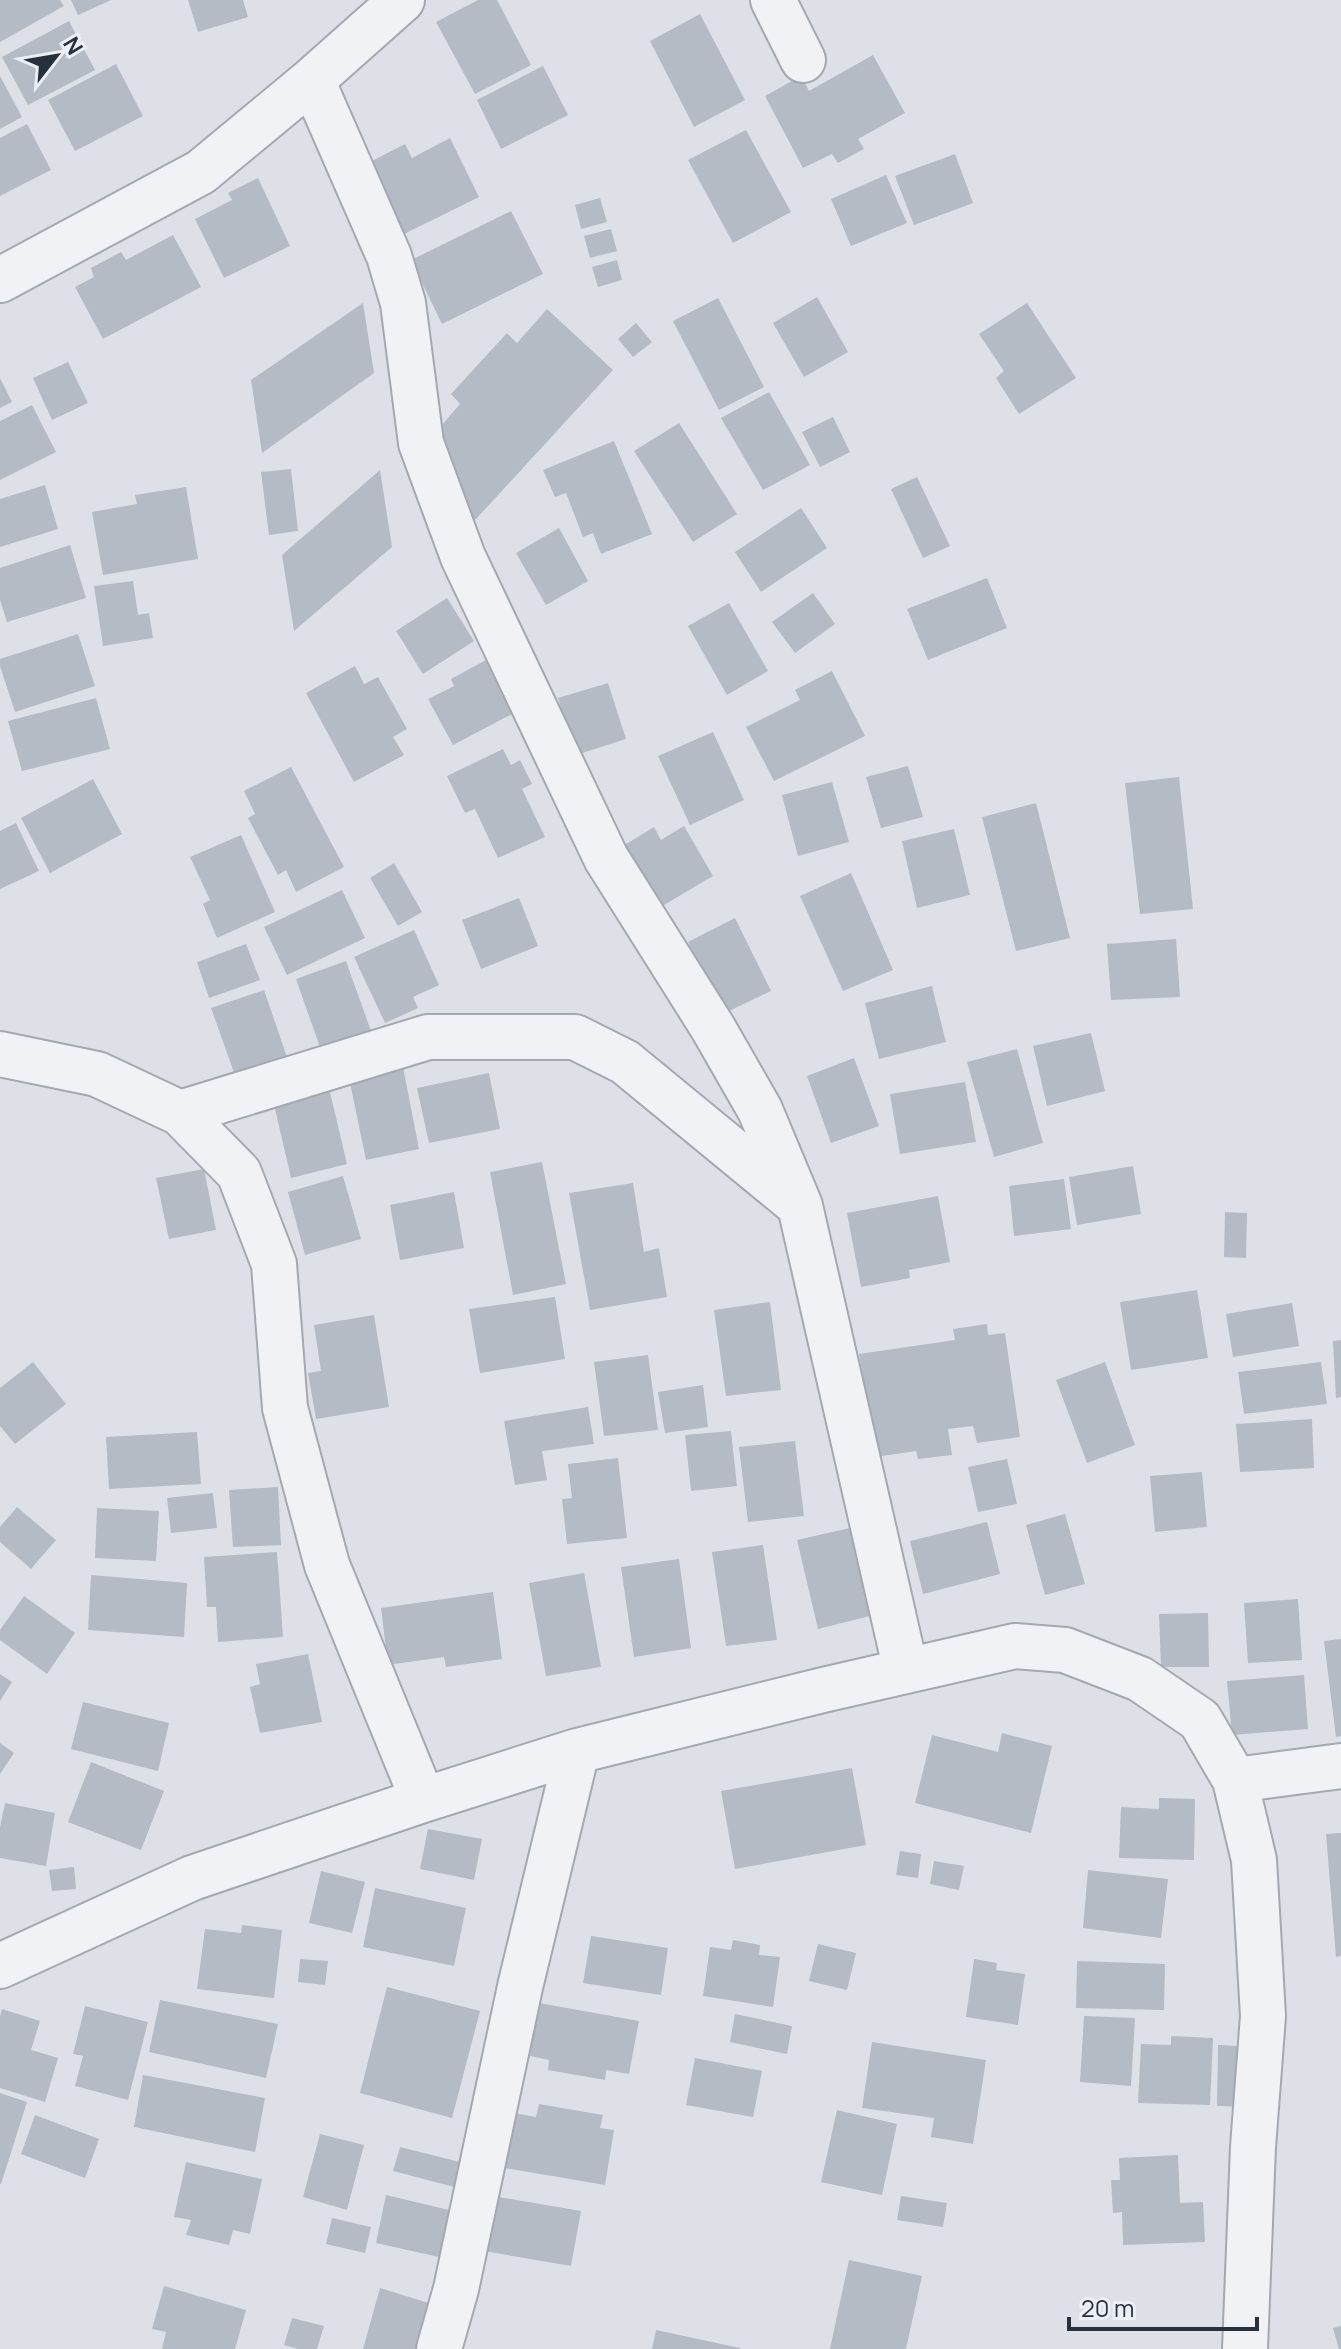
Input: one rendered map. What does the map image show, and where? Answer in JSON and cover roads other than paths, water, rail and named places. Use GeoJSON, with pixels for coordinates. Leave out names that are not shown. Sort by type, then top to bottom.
{"type":"FeatureCollection","features":[{"type":"Feature","properties":{"kind":"street"},"geometry":{"type":"LineString","coordinates":[[0,280],[201,172],[402,0]]}},
{"type":"Feature","properties":{"kind":"street"},"geometry":{"type":"LineString","coordinates":[[773,0],[803,60]]}},
{"type":"Feature","properties":{"kind":"street"},"geometry":{"type":"LineString","coordinates":[[312,80],[389,256],[403,303],[421,443],[463,557],[606,858],[713,1028],[760,1110],[800,1206],[906,1671]]}},
{"type":"Feature","properties":{"kind":"street"},"geometry":{"type":"LineString","coordinates":[[180,1113],[428,1037],[575,1037],[625,1062],[800,1206]]}},
{"type":"Feature","properties":{"kind":"street"},"geometry":{"type":"LineString","coordinates":[[0,1054],[97,1074],[180,1113],[239,1173],[274,1264],[285,1408],[327,1565],[423,1800]]}},
{"type":"Feature","properties":{"kind":"street"},"geometry":{"type":"LineString","coordinates":[[0,1966],[192,1878],[577,1751],[1015,1646],[1065,1650],[1140,1679],[1200,1720],[1235,1780],[1254,1860],[1263,2016],[1253,2147],[1245,2349]]}},
{"type":"Feature","properties":{"kind":"street"},"geometry":{"type":"LineString","coordinates":[[439,2349],[456,2289],[520,1987],[577,1751]]}},
{"type":"Feature","properties":{"kind":"street"},"geometry":{"type":"LineString","coordinates":[[1235,1780],[1341,1766]]}}]}
